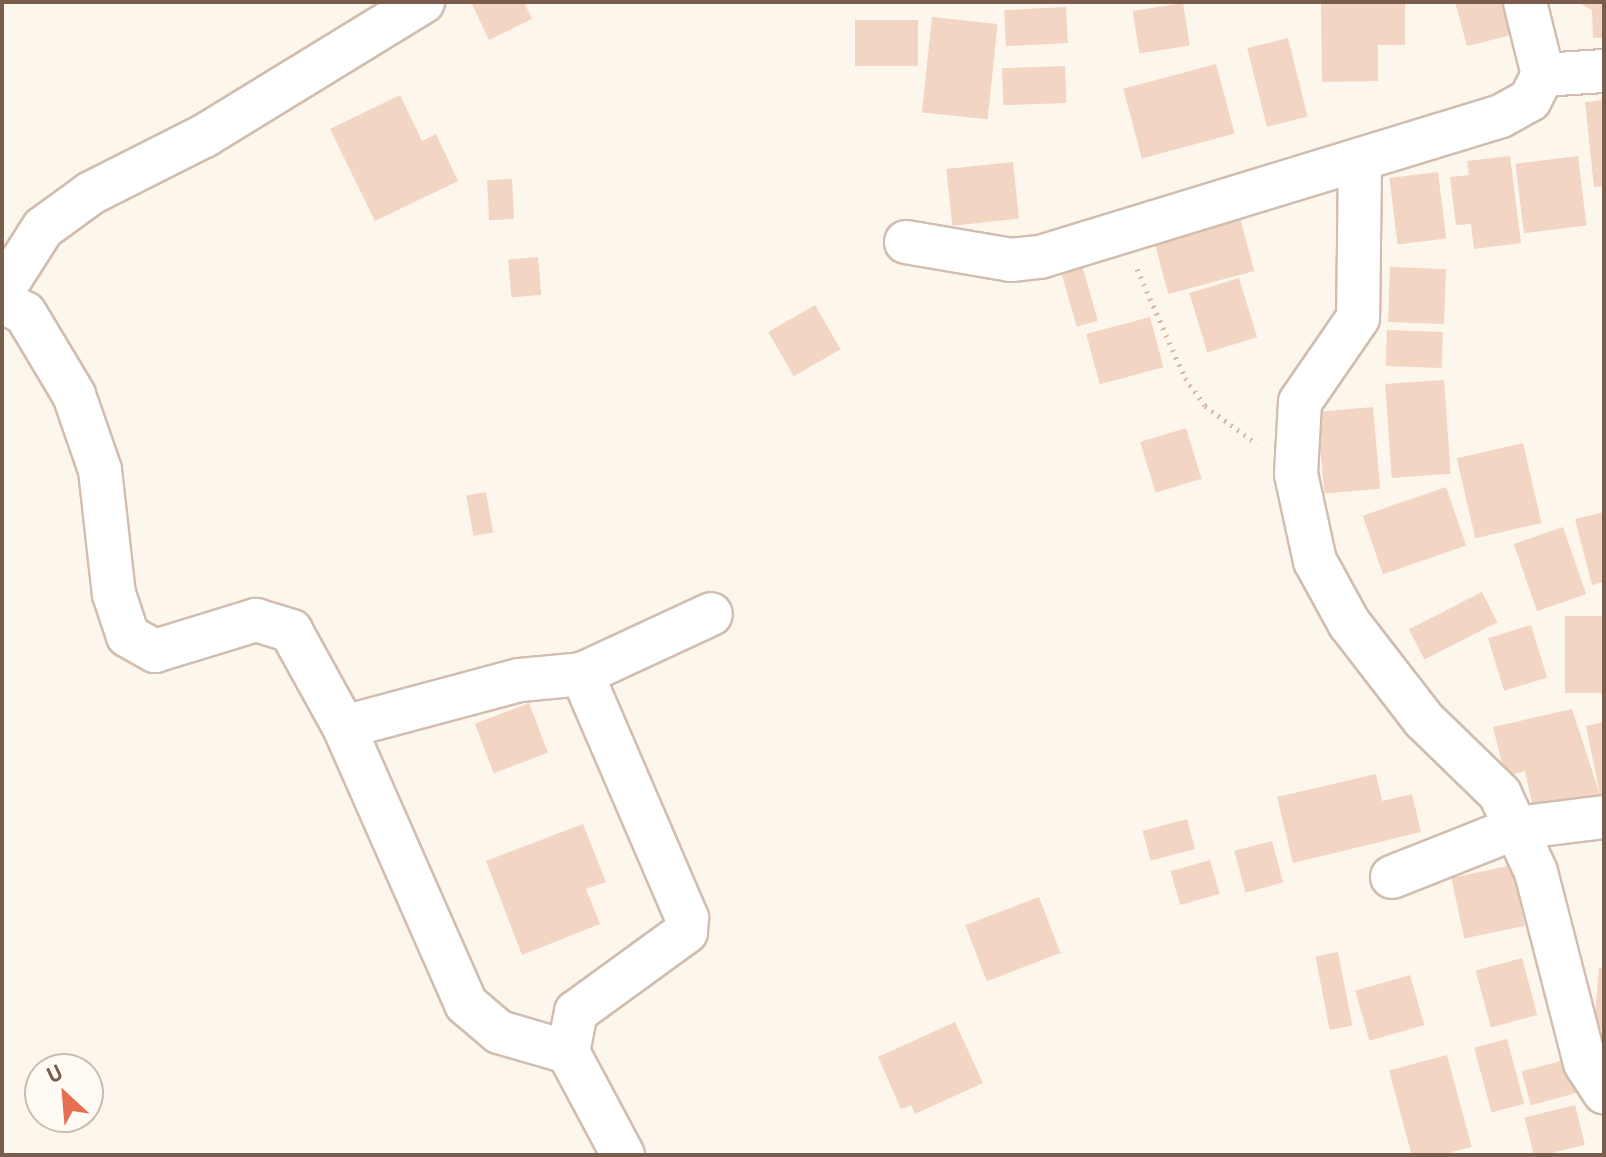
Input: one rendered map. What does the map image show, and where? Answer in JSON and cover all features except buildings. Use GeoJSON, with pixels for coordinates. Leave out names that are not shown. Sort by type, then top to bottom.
{"type":"FeatureCollection","features":[{"type":"Feature","properties":{"kind":"street"},"geometry":{"type":"LineString","coordinates":[[2,292],[43,228],[91,193],[204,136],[423,2]]}},
{"type":"Feature","properties":{"kind":"street"},"geometry":{"type":"LineString","coordinates":[[906,242],[1011,260],[1360,161],[1501,116],[1530,100],[1543,75],[1525,2]]}},
{"type":"Feature","properties":{"kind":"street"},"geometry":{"type":"LineString","coordinates":[[1543,75],[1604,71]]}},
{"type":"Feature","properties":{"kind":"street"},"geometry":{"type":"LineString","coordinates":[[1360,161],[1358,318],[1300,402],[1296,474],[1315,561],[1349,623],[1424,720],[1500,794],[1536,872],[1585,1063],[1604,1092]]}},
{"type":"Feature","properties":{"kind":"street"},"geometry":{"type":"LineString","coordinates":[[2,302],[25,313],[74,395],[100,470],[114,594],[128,636],[155,651],[256,620],[283,625],[344,727],[466,1004],[499,1032],[568,1052]]}},
{"type":"Feature","properties":{"kind":"street"},"geometry":{"type":"LineString","coordinates":[[344,727],[520,680],[582,674],[711,614]]}},
{"type":"Feature","properties":{"kind":"street"},"geometry":{"type":"LineString","coordinates":[[582,674],[687,918],[686,932],[576,1012],[568,1052],[623,1155]]}},
{"type":"Feature","properties":{"kind":"street"},"geometry":{"type":"LineString","coordinates":[[1392,877],[1516,828],[1604,817]]}},
{"type":"Feature","properties":{"kind":"path"},"geometry":{"type":"LineString","coordinates":[[1120,231],[1185,378],[1205,406],[1296,474]]}}]}
